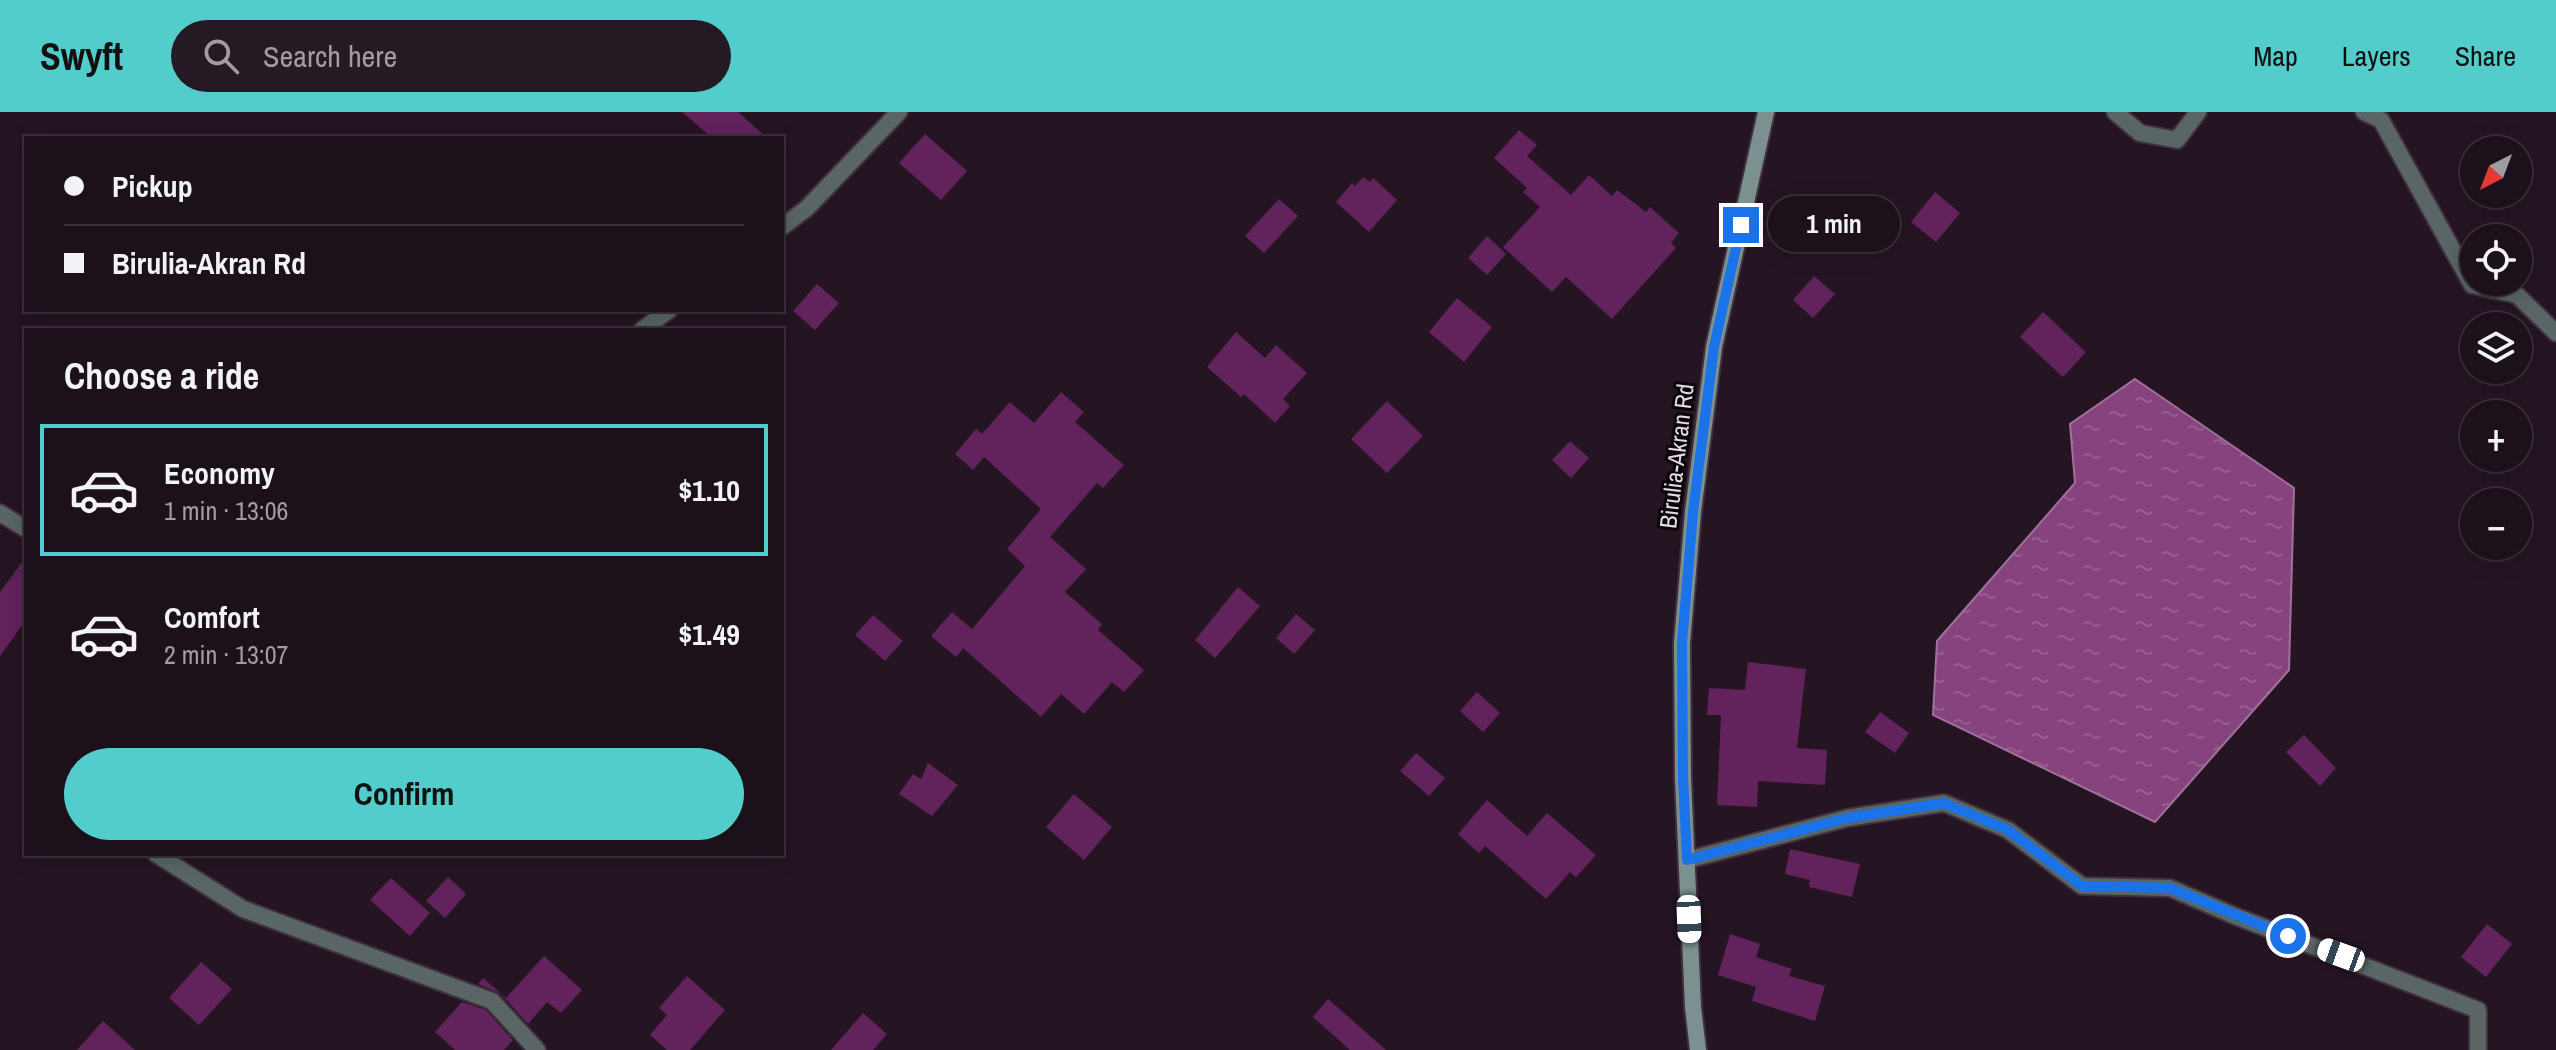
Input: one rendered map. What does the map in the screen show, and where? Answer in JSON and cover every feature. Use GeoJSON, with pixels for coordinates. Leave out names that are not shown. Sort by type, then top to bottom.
{"type":"FeatureCollection","features":[{"type":"Feature","properties":{"kind":"street"},"geometry":{"type":"LineString","coordinates":[[784,225],[807,208],[899,112]]}},
{"type":"Feature","properties":{"kind":"street","name":"Birulia-Akran Rd"},"geometry":{"type":"LineString","coordinates":[[1698,1050],[1693,1007],[1683,778],[1682,643],[1693,512],[1714,347],[1766,112]]}},
{"type":"Feature","properties":{"kind":"street"},"geometry":{"type":"LineString","coordinates":[[2115,112],[2140,133],[2177,140],[2198,112]]}},
{"type":"Feature","properties":{"kind":"street"},"geometry":{"type":"LineString","coordinates":[[2364,112],[2381,120],[2472,285],[2517,295],[2556,333]]}},
{"type":"Feature","properties":{"kind":"street"},"geometry":{"type":"LineString","coordinates":[[645,328],[666,312]]}},
{"type":"Feature","properties":{"kind":"street"},"geometry":{"type":"LineString","coordinates":[[0,513],[24,528]]}},
{"type":"Feature","properties":{"kind":"street"},"geometry":{"type":"LineString","coordinates":[[1687,860],[1847,818],[1944,803],[2008,830],[2082,886],[2170,888],[2478,1010],[2478,1050]]}},
{"type":"Feature","properties":{"kind":"street"},"geometry":{"type":"LineString","coordinates":[[159,856],[243,909],[492,1001],[537,1050]]}},
{"type":"Feature","properties":{"kind":"water"},"geometry":{"type":"Polygon","coordinates":[[[2135,379],[2294,488],[2289,670],[2155,822],[1933,715],[1937,641],[2075,483],[2070,424],[2135,379]]]}},
{"type":"Feature","properties":{"kind":"building"},"geometry":{"type":"Polygon","coordinates":[[[682,112],[738,112],[765,136],[710,136],[682,112]]]}},
{"type":"Feature","properties":{"kind":"building"},"geometry":{"type":"Polygon","coordinates":[[[1519,130],[1537,145],[1527,156],[1571,195],[1589,175],[1612,196],[1617,190],[1646,212],[1650,207],[1679,233],[1671,243],[1676,248],[1612,319],[1566,277],[1552,292],[1503,247],[1540,207],[1523,192],[1527,188],[1494,158],[1519,130]]]}},
{"type":"Feature","properties":{"kind":"building"},"geometry":{"type":"Polygon","coordinates":[[[925,134],[967,171],[941,200],[899,163],[925,134]]]}},
{"type":"Feature","properties":{"kind":"building"},"geometry":{"type":"Polygon","coordinates":[[[1363,177],[1370,182],[1373,178],[1397,200],[1369,232],[1336,202],[1352,183],[1355,186],[1363,177]]]}},
{"type":"Feature","properties":{"kind":"building"},"geometry":{"type":"Polygon","coordinates":[[[1935,192],[1960,213],[1936,242],[1911,222],[1935,192]]]}},
{"type":"Feature","properties":{"kind":"building"},"geometry":{"type":"Polygon","coordinates":[[[1279,199],[1298,216],[1264,253],[1245,236],[1279,199]]]}},
{"type":"Feature","properties":{"kind":"building"},"geometry":{"type":"Polygon","coordinates":[[[1487,236],[1506,254],[1487,275],[1468,258],[1487,236]]]}},
{"type":"Feature","properties":{"kind":"building"},"geometry":{"type":"Polygon","coordinates":[[[1814,276],[1835,294],[1813,318],[1793,300],[1814,276]]]}},
{"type":"Feature","properties":{"kind":"building"},"geometry":{"type":"Polygon","coordinates":[[[817,284],[839,303],[815,330],[793,311],[817,284]]]}},
{"type":"Feature","properties":{"kind":"building"},"geometry":{"type":"Polygon","coordinates":[[[1457,298],[1492,327],[1464,362],[1429,332],[1457,298]]]}},
{"type":"Feature","properties":{"kind":"building"},"geometry":{"type":"Polygon","coordinates":[[[2043,312],[2086,352],[2063,377],[2020,337],[2043,312]]]}},
{"type":"Feature","properties":{"kind":"building"},"geometry":{"type":"Polygon","coordinates":[[[1236,332],[1265,358],[1276,345],[1307,373],[1283,399],[1290,406],[1275,423],[1244,394],[1241,397],[1207,367],[1236,332]]]}},
{"type":"Feature","properties":{"kind":"building"},"geometry":{"type":"Polygon","coordinates":[[[1061,392],[1084,412],[1075,422],[1124,465],[1103,488],[1097,483],[1050,537],[1086,569],[1065,592],[1102,624],[1098,630],[1144,670],[1124,692],[1112,682],[1084,714],[1061,694],[1041,717],[963,648],[956,657],[931,636],[952,612],[972,629],[1025,566],[1007,549],[1041,509],[984,457],[973,470],[955,454],[976,429],[982,434],[1010,402],[1034,423],[1061,392]]]}},
{"type":"Feature","properties":{"kind":"building"},"geometry":{"type":"Polygon","coordinates":[[[1387,401],[1423,436],[1387,473],[1351,439],[1387,401]]]}},
{"type":"Feature","properties":{"kind":"building"},"geometry":{"type":"Polygon","coordinates":[[[1570,441],[1589,458],[1571,478],[1552,460],[1570,441]]]}},
{"type":"Feature","properties":{"kind":"building"},"geometry":{"type":"Polygon","coordinates":[[[24,560],[24,623],[0,656],[0,592],[24,560]]]}},
{"type":"Feature","properties":{"kind":"building"},"geometry":{"type":"Polygon","coordinates":[[[1238,587],[1260,606],[1215,658],[1195,640],[1238,587]]]}},
{"type":"Feature","properties":{"kind":"building"},"geometry":{"type":"Polygon","coordinates":[[[1296,614],[1315,630],[1294,654],[1276,638],[1296,614]]]}},
{"type":"Feature","properties":{"kind":"building"},"geometry":{"type":"Polygon","coordinates":[[[873,615],[903,641],[885,661],[855,635],[873,615]]]}},
{"type":"Feature","properties":{"kind":"building"},"geometry":{"type":"Polygon","coordinates":[[[1748,662],[1806,669],[1797,748],[1827,750],[1825,785],[1758,781],[1757,807],[1717,805],[1721,715],[1707,715],[1709,688],[1745,690],[1748,662]]]}},
{"type":"Feature","properties":{"kind":"building"},"geometry":{"type":"Polygon","coordinates":[[[1477,692],[1500,713],[1483,732],[1460,711],[1477,692]]]}},
{"type":"Feature","properties":{"kind":"building"},"geometry":{"type":"Polygon","coordinates":[[[1880,712],[1909,733],[1895,753],[1865,732],[1880,712]]]}},
{"type":"Feature","properties":{"kind":"building"},"geometry":{"type":"Polygon","coordinates":[[[2304,735],[2336,768],[2320,786],[2286,752],[2304,735]]]}},
{"type":"Feature","properties":{"kind":"building"},"geometry":{"type":"Polygon","coordinates":[[[1416,753],[1445,778],[1429,796],[1400,771],[1416,753]]]}},
{"type":"Feature","properties":{"kind":"building"},"geometry":{"type":"Polygon","coordinates":[[[928,763],[958,785],[932,816],[899,794],[913,774],[921,779],[928,763]]]}},
{"type":"Feature","properties":{"kind":"building"},"geometry":{"type":"Polygon","coordinates":[[[1074,794],[1112,827],[1084,860],[1046,827],[1074,794]]]}},
{"type":"Feature","properties":{"kind":"building"},"geometry":{"type":"Polygon","coordinates":[[[1487,800],[1527,836],[1547,813],[1596,855],[1576,877],[1570,872],[1546,899],[1485,846],[1479,853],[1458,834],[1487,800]]]}},
{"type":"Feature","properties":{"kind":"building"},"geometry":{"type":"Polygon","coordinates":[[[1790,849],[1860,864],[1852,897],[1809,887],[1810,880],[1785,874],[1790,849]]]}},
{"type":"Feature","properties":{"kind":"building"},"geometry":{"type":"Polygon","coordinates":[[[448,877],[466,894],[445,918],[426,901],[448,877]]]}},
{"type":"Feature","properties":{"kind":"building"},"geometry":{"type":"Polygon","coordinates":[[[391,878],[430,913],[410,936],[370,900],[391,878]]]}},
{"type":"Feature","properties":{"kind":"building"},"geometry":{"type":"Polygon","coordinates":[[[2487,924],[2512,944],[2486,977],[2461,957],[2487,924]]]}},
{"type":"Feature","properties":{"kind":"building"},"geometry":{"type":"Polygon","coordinates":[[[1730,934],[1760,944],[1756,957],[1792,969],[1789,976],[1825,986],[1815,1021],[1752,1001],[1756,987],[1718,975],[1730,934]]]}},
{"type":"Feature","properties":{"kind":"building"},"geometry":{"type":"Polygon","coordinates":[[[544,956],[582,990],[561,1013],[547,1002],[528,1024],[500,993],[478,984],[483,978],[506,998],[544,956]]]}},
{"type":"Feature","properties":{"kind":"building"},"geometry":{"type":"Polygon","coordinates":[[[201,962],[232,989],[199,1025],[169,998],[201,962]]]}},
{"type":"Feature","properties":{"kind":"building"},"geometry":{"type":"Polygon","coordinates":[[[687,976],[725,1010],[690,1050],[667,1050],[650,1035],[667,1015],[659,1008],[687,976]]]}},
{"type":"Feature","properties":{"kind":"building"},"geometry":{"type":"Polygon","coordinates":[[[1328,999],[1386,1050],[1350,1050],[1313,1017],[1328,999]]]}},
{"type":"Feature","properties":{"kind":"building"},"geometry":{"type":"Polygon","coordinates":[[[462,1002],[486,1010],[513,1040],[504,1050],[455,1050],[435,1032],[462,1002]]]}},
{"type":"Feature","properties":{"kind":"building"},"geometry":{"type":"Polygon","coordinates":[[[863,1013],[887,1034],[873,1050],[831,1050],[863,1013]]]}},
{"type":"Feature","properties":{"kind":"building"},"geometry":{"type":"Polygon","coordinates":[[[103,1021],[135,1050],[77,1050],[103,1021]]]}},
{"type":"Feature","properties":{"kind":"route"},"geometry":{"type":"LineString","coordinates":[[1741,225],[1714,347],[1693,512],[1682,643],[1687,860],[1847,818],[1944,803],[2008,830],[2082,886],[2170,888],[2288,936]]}}]}
